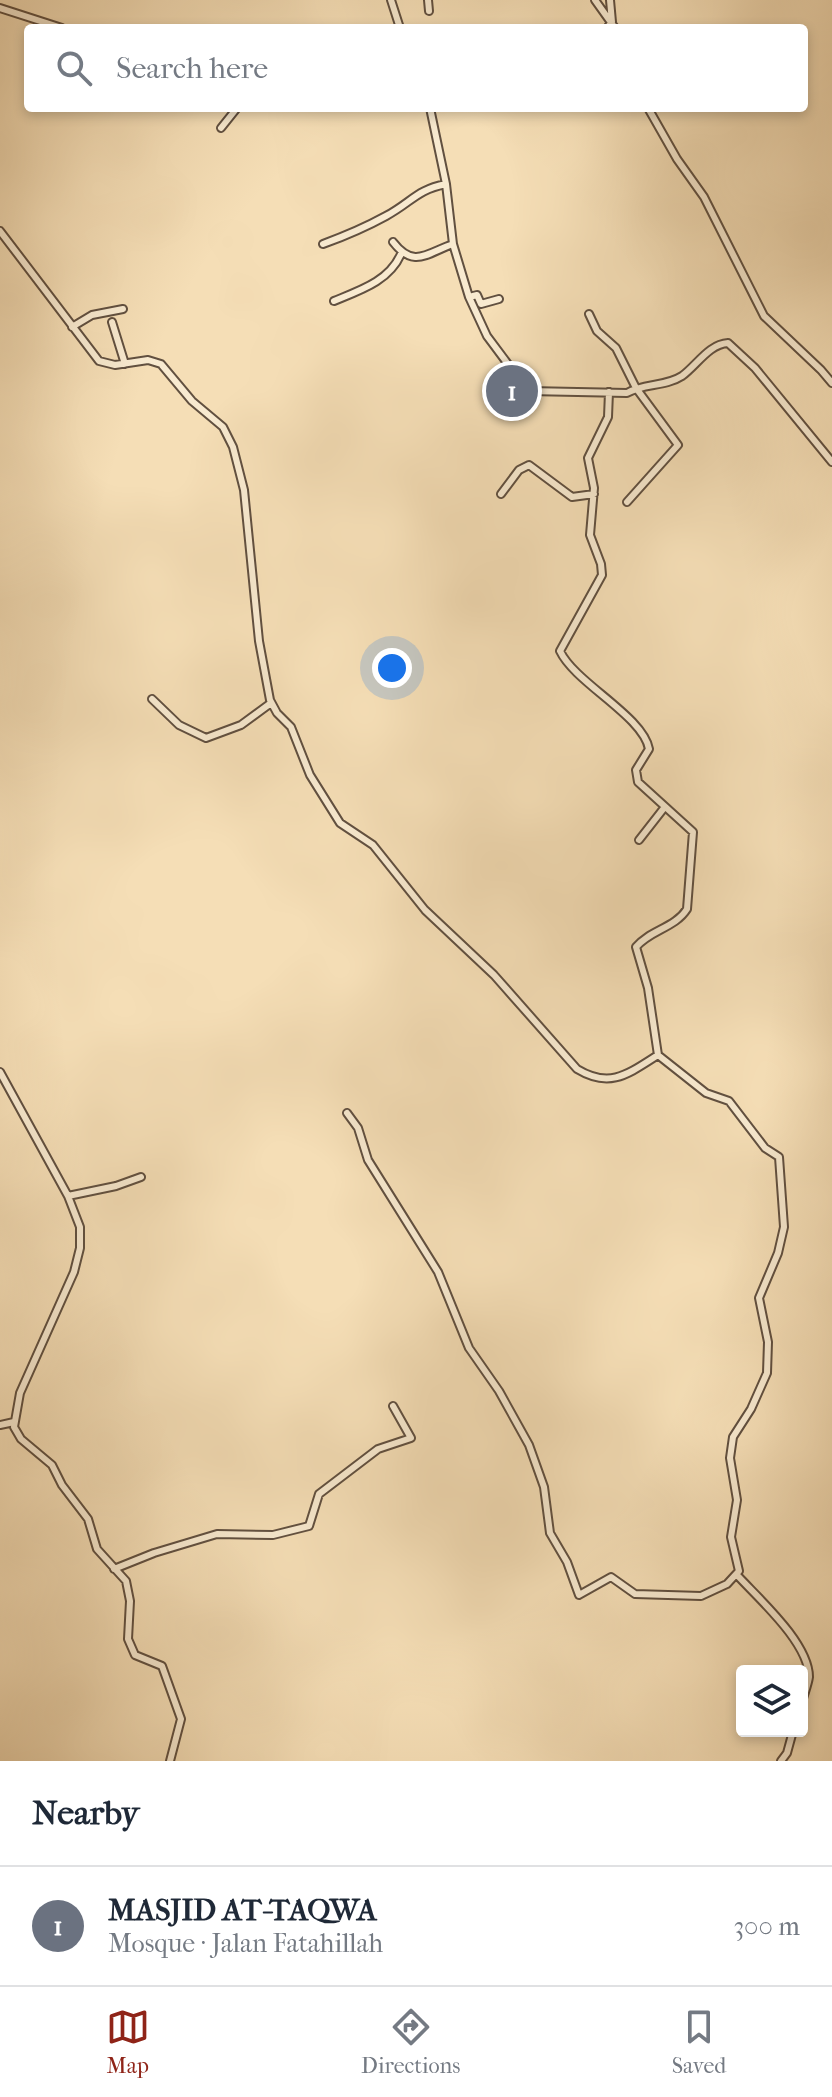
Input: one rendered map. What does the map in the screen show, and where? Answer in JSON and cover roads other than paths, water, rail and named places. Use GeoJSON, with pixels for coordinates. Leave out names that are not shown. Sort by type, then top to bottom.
{"type":"FeatureCollection","features":[{"type":"Feature","properties":{"kind":"street"},"geometry":{"type":"LineString","coordinates":[[391,0],[399,24]]}},
{"type":"Feature","properties":{"kind":"street"},"geometry":{"type":"LineString","coordinates":[[428,0],[429,11]]}},
{"type":"Feature","properties":{"kind":"street"},"geometry":{"type":"LineString","coordinates":[[595,0],[611,24]]}},
{"type":"Feature","properties":{"kind":"street"},"geometry":{"type":"LineString","coordinates":[[610,0],[612,24]]}},
{"type":"Feature","properties":{"kind":"street"},"geometry":{"type":"LineString","coordinates":[[0,8],[50,24]]}},
{"type":"Feature","properties":{"kind":"street"},"geometry":{"type":"LineString","coordinates":[[221,128],[234,112]]}},
{"type":"Feature","properties":{"kind":"street"},"geometry":{"type":"LineString","coordinates":[[431,112],[446,184],[453,244],[469,297],[487,336],[528,391],[627,393],[680,377],[725,342],[737,349],[755,368],[832,462]]}},
{"type":"Feature","properties":{"kind":"street"},"geometry":{"type":"LineString","coordinates":[[650,112],[677,159],[704,197],[764,316],[832,383]]}},
{"type":"Feature","properties":{"kind":"street"},"geometry":{"type":"LineString","coordinates":[[323,244],[390,214],[414,194],[446,184]]}},
{"type":"Feature","properties":{"kind":"street"},"geometry":{"type":"LineString","coordinates":[[0,231],[99,361],[125,364],[148,360],[161,364],[192,401],[218,422],[231,441],[244,490],[259,641],[271,703],[291,727],[310,775],[340,823],[373,845],[425,910],[494,975],[577,1069],[590,1077],[614,1079],[658,1055]]}},
{"type":"Feature","properties":{"kind":"street"},"geometry":{"type":"LineString","coordinates":[[393,242],[401,254],[420,258],[453,244]]}},
{"type":"Feature","properties":{"kind":"street"},"geometry":{"type":"LineString","coordinates":[[334,301],[380,280],[392,270],[401,254]]}},
{"type":"Feature","properties":{"kind":"street"},"geometry":{"type":"LineString","coordinates":[[469,297],[477,295],[481,304],[499,299]]}},
{"type":"Feature","properties":{"kind":"street"},"geometry":{"type":"LineString","coordinates":[[72,327],[92,315],[123,309]]}},
{"type":"Feature","properties":{"kind":"street"},"geometry":{"type":"LineString","coordinates":[[589,314],[597,331],[616,348],[636,388],[678,445],[627,502]]}},
{"type":"Feature","properties":{"kind":"street"},"geometry":{"type":"LineString","coordinates":[[112,322],[125,364]]}},
{"type":"Feature","properties":{"kind":"street"},"geometry":{"type":"LineString","coordinates":[[347,1113],[358,1128],[368,1160],[438,1272],[469,1348],[499,1391],[529,1445],[544,1487],[550,1533],[567,1562],[579,1595],[611,1577],[635,1594],[701,1596],[718,1589],[737,1575],[739,1566],[731,1537],[737,1500],[730,1458],[733,1437],[751,1409],[767,1373],[768,1342],[759,1298],[778,1253],[784,1227],[779,1157],[765,1148],[729,1101],[706,1093],[658,1055],[648,988],[636,947],[642,940],[680,918],[687,909],[694,837],[689,826],[664,808],[638,782],[635,774],[649,749],[648,742],[573,668],[560,651],[602,575],[603,569],[590,535],[594,494],[588,458],[608,417],[609,392]]}},
{"type":"Feature","properties":{"kind":"street"},"geometry":{"type":"LineString","coordinates":[[501,494],[519,470],[529,465],[572,497],[594,494]]}},
{"type":"Feature","properties":{"kind":"street"},"geometry":{"type":"LineString","coordinates":[[152,699],[179,725],[206,738],[241,725],[271,703]]}},
{"type":"Feature","properties":{"kind":"street"},"geometry":{"type":"LineString","coordinates":[[639,840],[664,808]]}},
{"type":"Feature","properties":{"kind":"street"},"geometry":{"type":"LineString","coordinates":[[0,1072],[79,1222],[80,1248],[74,1272],[20,1393],[14,1422],[21,1439],[52,1465],[62,1485],[88,1519],[97,1549],[122,1575],[129,1589],[130,1647],[135,1655],[162,1666],[179,1711],[181,1727],[170,1761]]}},
{"type":"Feature","properties":{"kind":"street"},"geometry":{"type":"LineString","coordinates":[[68,1196],[116,1186],[141,1177]]}},
{"type":"Feature","properties":{"kind":"street"},"geometry":{"type":"LineString","coordinates":[[114,1569],[217,1534],[273,1535],[309,1526],[319,1494],[378,1449],[411,1439],[393,1406]]}},
{"type":"Feature","properties":{"kind":"street"},"geometry":{"type":"LineString","coordinates":[[0,1425],[14,1422]]}},
{"type":"Feature","properties":{"kind":"street"},"geometry":{"type":"LineString","coordinates":[[737,1575],[799,1648],[806,1665]]}},
{"type":"Feature","properties":{"kind":"street"},"geometry":{"type":"LineString","coordinates":[[781,1761],[791,1737]]}},
{"type":"Feature","properties":{"kind":"place","name":"MASJID AT-TAQWA"},"geometry":{"type":"Point","coordinates":[512,391]}}]}
